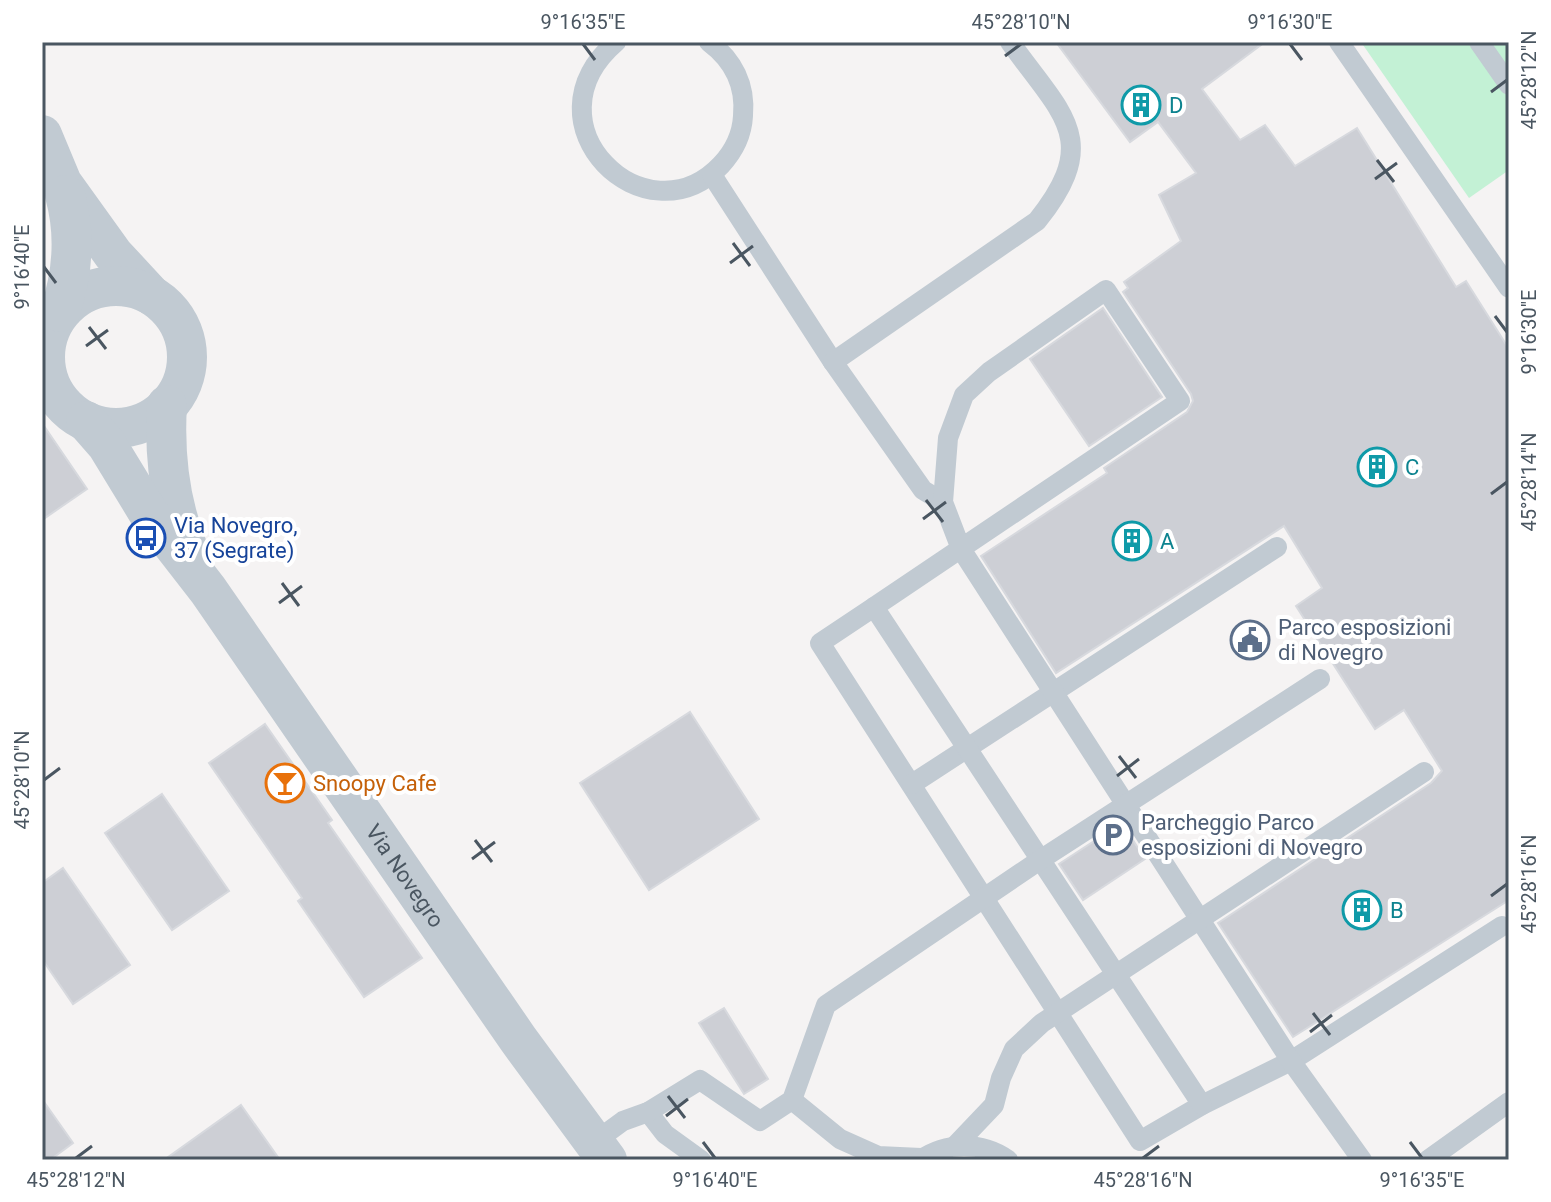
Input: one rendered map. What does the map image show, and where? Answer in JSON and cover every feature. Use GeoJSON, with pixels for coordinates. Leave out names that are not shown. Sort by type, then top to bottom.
{"type":"FeatureCollection","features":[{"type":"Feature","properties":{"kind":"street"},"geometry":{"type":"LineString","coordinates":[[42,135],[62,183]]}},
{"type":"Feature","properties":{"kind":"street","name":"Via Novegro"},"geometry":{"type":"LineString","coordinates":[[62,183],[113,254],[151,295],[165,305],[184,335],[186,349],[182,381],[167,405],[165,436],[172,499],[186,544],[208,590]]}},
{"type":"Feature","properties":{"kind":"street","name":"Via Novegro"},"geometry":{"type":"LineString","coordinates":[[62,183],[73,246],[70,274],[45,348],[45,366],[64,410],[107,445],[149,514],[208,590],[518,1039],[600,1152]]}},
{"type":"Feature","properties":{"kind":"street"},"geometry":{"type":"LineString","coordinates":[[51,324],[73,300],[98,288],[120,286],[151,295]]}},
{"type":"Feature","properties":{"kind":"street"},"geometry":{"type":"LineString","coordinates":[[64,410],[114,428],[134,425],[154,416],[167,405]]}},
{"type":"Feature","properties":{"kind":"lane"},"geometry":{"type":"LineString","coordinates":[[616,42],[600,56],[586,79],[581,105],[584,131],[595,155],[613,174],[636,186],[662,191],[688,186],[712,175],[731,154],[742,129],[745,101],[738,75],[722,52],[709,42]]}},
{"type":"Feature","properties":{"kind":"lane"},"geometry":{"type":"LineString","coordinates":[[833,362],[1037,221],[1058,195],[1071,164],[1072,137],[1060,112],[1010,42]]}},
{"type":"Feature","properties":{"kind":"lane"},"geometry":{"type":"LineString","coordinates":[[1339,42],[1509,288]]}},
{"type":"Feature","properties":{"kind":"lane"},"geometry":{"type":"LineString","coordinates":[[1479,42],[1509,85]]}},
{"type":"Feature","properties":{"kind":"lane"},"geometry":{"type":"LineString","coordinates":[[712,175],[833,362],[923,490],[943,502]]}},
{"type":"Feature","properties":{"kind":"lane"},"geometry":{"type":"LineString","coordinates":[[1362,1160],[1291,1061],[961,549],[943,502],[948,438],[964,395],[989,372],[1106,290],[1180,401],[961,549],[820,643],[1140,1141],[1202,1105],[1291,1061],[1502,926]]}},
{"type":"Feature","properties":{"kind":"lane"},"geometry":{"type":"LineString","coordinates":[[912,784],[1277,547]]}},
{"type":"Feature","properties":{"kind":"lane"},"geometry":{"type":"LineString","coordinates":[[874,607],[1202,1105]]}},
{"type":"Feature","properties":{"kind":"lane"},"geometry":{"type":"LineString","coordinates":[[600,1152],[623,1121],[648,1112],[700,1080],[760,1121],[792,1100],[826,1005],[1040,860],[1320,679]]}},
{"type":"Feature","properties":{"kind":"lane"},"geometry":{"type":"LineString","coordinates":[[955,1146],[994,1105],[1001,1078],[1014,1049],[1042,1023],[1424,772]]}},
{"type":"Feature","properties":{"kind":"lane"},"geometry":{"type":"LineString","coordinates":[[792,1100],[840,1139],[878,1156],[921,1159],[955,1146],[981,1147],[1008,1160]]}},
{"type":"Feature","properties":{"kind":"lane"},"geometry":{"type":"LineString","coordinates":[[1428,1160],[1509,1102]]}},
{"type":"Feature","properties":{"kind":"lane"},"geometry":{"type":"LineString","coordinates":[[648,1112],[665,1134],[701,1160]]}},
{"type":"Feature","properties":{"kind":"green space"},"geometry":{"type":"Polygon","coordinates":[[[1361,42],[1509,42],[1509,170],[1469,198],[1361,42]]]}},
{"type":"Feature","properties":{"kind":"building","name":"C"},"geometry":{"type":"Polygon","coordinates":[[[1056,42],[1265,42],[1202,89],[1240,140],[1265,125],[1295,166],[1357,128],[1456,287],[1466,281],[1509,349],[1509,900],[1293,1037],[1218,923],[1431,783],[1442,771],[1404,710],[1375,729],[1296,606],[1322,588],[1284,526],[1056,673],[981,556],[1107,473],[1104,468],[1187,412],[1193,401],[1123,292],[1128,288],[1124,282],[1181,241],[1159,195],[1196,173],[1158,122],[1130,142],[1056,42]]]}},
{"type":"Feature","properties":{"kind":"building"},"geometry":{"type":"Polygon","coordinates":[[[1103,308],[1162,397],[1089,446],[1030,359],[1103,308]]]}},
{"type":"Feature","properties":{"kind":"building"},"geometry":{"type":"Polygon","coordinates":[[[42,423],[87,489],[42,520],[42,423]]]}},
{"type":"Feature","properties":{"kind":"building"},"geometry":{"type":"Polygon","coordinates":[[[690,712],[759,819],[649,890],[580,783],[690,712]]]}},
{"type":"Feature","properties":{"kind":"building"},"geometry":{"type":"Polygon","coordinates":[[[265,724],[332,820],[328,823],[422,958],[364,997],[298,901],[302,898],[209,763],[265,724]]]}},
{"type":"Feature","properties":{"kind":"building"},"geometry":{"type":"Polygon","coordinates":[[[162,794],[229,891],[172,930],[105,833],[162,794]]]}},
{"type":"Feature","properties":{"kind":"building"},"geometry":{"type":"Polygon","coordinates":[[[1122,823],[1145,859],[1083,900],[1059,864],[1122,823]]]}},
{"type":"Feature","properties":{"kind":"building"},"geometry":{"type":"Polygon","coordinates":[[[63,868],[130,965],[73,1004],[42,959],[42,883],[63,868]]]}},
{"type":"Feature","properties":{"kind":"building"},"geometry":{"type":"Polygon","coordinates":[[[724,1008],[768,1079],[744,1094],[699,1023],[724,1008]]]}},
{"type":"Feature","properties":{"kind":"building"},"geometry":{"type":"Polygon","coordinates":[[[42,1099],[73,1143],[50,1160],[42,1160],[42,1099]]]}},
{"type":"Feature","properties":{"kind":"building"},"geometry":{"type":"Polygon","coordinates":[[[241,1105],[280,1160],[164,1160],[241,1105]]]}},
{"type":"Feature","properties":{"kind":"place","name":"D"},"geometry":{"type":"Point","coordinates":[1141,105]}},
{"type":"Feature","properties":{"kind":"place","name":"C"},"geometry":{"type":"Point","coordinates":[1377,467]}},
{"type":"Feature","properties":{"kind":"place","name":"Via Novegro, 37 (Segrate)"},"geometry":{"type":"Point","coordinates":[146,538]}},
{"type":"Feature","properties":{"kind":"place","name":"A"},"geometry":{"type":"Point","coordinates":[1132,541]}},
{"type":"Feature","properties":{"kind":"place","name":"Parco esposizioni di Novegro"},"geometry":{"type":"Point","coordinates":[1250,640]}},
{"type":"Feature","properties":{"kind":"place","name":"Snoopy Cafe"},"geometry":{"type":"Point","coordinates":[285,783]}},
{"type":"Feature","properties":{"kind":"place","name":"Parcheggio Parco esposizioni di Novegro"},"geometry":{"type":"Point","coordinates":[1113,835]}},
{"type":"Feature","properties":{"kind":"place","name":"B"},"geometry":{"type":"Point","coordinates":[1362,910]}}]}
